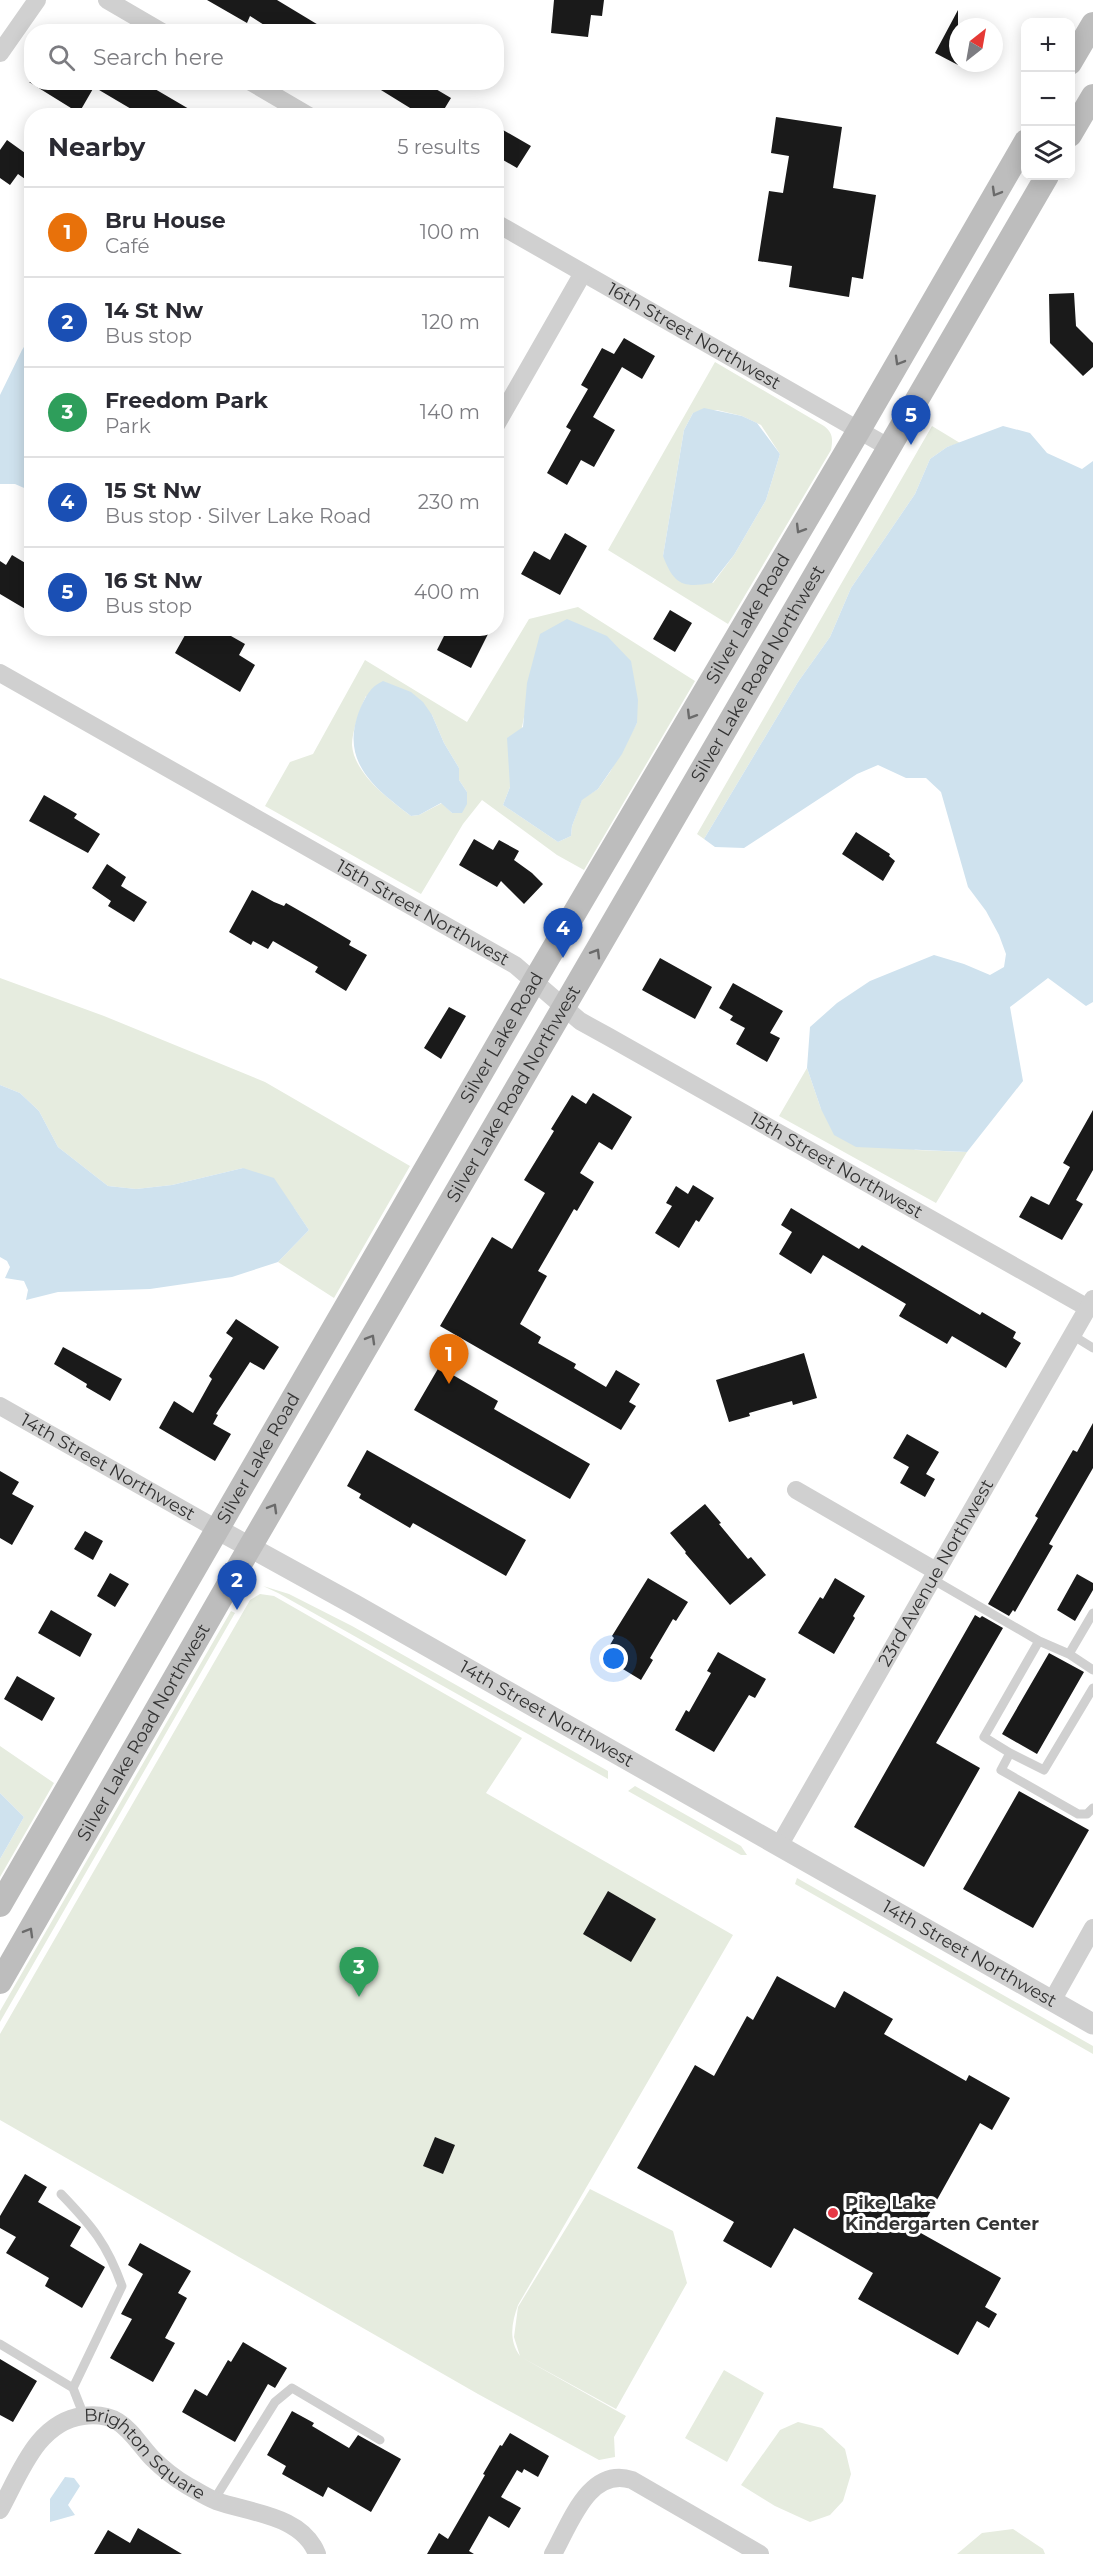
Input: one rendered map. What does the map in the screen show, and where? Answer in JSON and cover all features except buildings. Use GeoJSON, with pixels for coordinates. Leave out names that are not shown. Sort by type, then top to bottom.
{"type":"FeatureCollection","features":[{"type":"Feature","properties":{"kind":"main road"},"geometry":{"type":"LineString","coordinates":[[1075,56],[1093,24]]}},
{"type":"Feature","properties":{"kind":"main road"},"geometry":{"type":"LineString","coordinates":[[1075,128],[1093,96]]}},
{"type":"Feature","properties":{"kind":"main road","name":"Silver Lake Road"},"geometry":{"type":"LineString","coordinates":[[0,1905],[535,980],[859,430],[1021,150]]}},
{"type":"Feature","properties":{"kind":"main road","name":"Silver Lake Road Northwest"},"geometry":{"type":"LineString","coordinates":[[0,1982],[250,1547],[1045,180]]}},
{"type":"Feature","properties":{"kind":"street"},"geometry":{"type":"LineString","coordinates":[[0,53],[37,0]]}},
{"type":"Feature","properties":{"kind":"street"},"geometry":{"type":"LineString","coordinates":[[107,0],[148,24]]}},
{"type":"Feature","properties":{"kind":"street"},"geometry":{"type":"LineString","coordinates":[[265,90],[295,108]]}},
{"type":"Feature","properties":{"kind":"street","name":"16th Street Northwest"},"geometry":{"type":"LineString","coordinates":[[504,228],[890,448]]}},
{"type":"Feature","properties":{"kind":"street"},"geometry":{"type":"LineString","coordinates":[[504,411],[583,273]]}},
{"type":"Feature","properties":{"kind":"street","name":"15th Street Northwest"},"geometry":{"type":"LineString","coordinates":[[0,673],[515,965],[535,980],[563,1008],[609,1038],[1090,1304]]}},
{"type":"Feature","properties":{"kind":"street","name":"23rd Avenue Northwest"},"geometry":{"type":"LineString","coordinates":[[779,1846],[1090,1304]]}},
{"type":"Feature","properties":{"kind":"street","name":"14th Street Northwest"},"geometry":{"type":"LineString","coordinates":[[0,1406],[1093,2024]]}},
{"type":"Feature","properties":{"kind":"street"},"geometry":{"type":"LineString","coordinates":[[796,1490],[934,1575]]}},
{"type":"Feature","properties":{"kind":"street"},"geometry":{"type":"LineString","coordinates":[[1052,2001],[1093,1928]]}},
{"type":"Feature","properties":{"kind":"street","name":"Brighton Square"},"geometry":{"type":"LineString","coordinates":[[0,2510],[40,2440],[61,2422],[84,2416],[108,2416],[132,2431],[153,2458],[183,2483],[213,2500],[282,2520],[300,2532],[317,2554]]}},
{"type":"Feature","properties":{"kind":"street"},"geometry":{"type":"LineString","coordinates":[[553,2554],[589,2492],[600,2481],[621,2476],[632,2480],[759,2554]]}},
{"type":"Feature","properties":{"kind":"lane"},"geometry":{"type":"LineString","coordinates":[[1072,1335],[1093,1348]]}},
{"type":"Feature","properties":{"kind":"lane"},"geometry":{"type":"LineString","coordinates":[[934,1575],[1039,1641],[1069,1654],[1093,1670]]}},
{"type":"Feature","properties":{"kind":"lane"},"geometry":{"type":"LineString","coordinates":[[1069,1654],[1093,1613]]}},
{"type":"Feature","properties":{"kind":"lane"},"geometry":{"type":"LineString","coordinates":[[1039,1641],[984,1737],[1044,1770],[1093,1688]]}},
{"type":"Feature","properties":{"kind":"lane"},"geometry":{"type":"LineString","coordinates":[[1010,1753],[1001,1770],[1078,1814],[1086,1814],[1093,1808]]}},
{"type":"Feature","properties":{"kind":"lane"},"geometry":{"type":"LineString","coordinates":[[61,2194],[92,2226],[112,2257],[122,2286],[73,2388]]}},
{"type":"Feature","properties":{"kind":"lane"},"geometry":{"type":"LineString","coordinates":[[0,2344],[73,2388],[84,2416]]}},
{"type":"Feature","properties":{"kind":"lane"},"geometry":{"type":"LineString","coordinates":[[213,2500],[274,2402],[292,2388],[380,2440]]}},
{"type":"Feature","properties":{"kind":"shaded area"},"geometry":{"type":"Polygon","coordinates":[[[715,362],[824,426],[831,434],[831,450],[728,624],[608,550],[715,362]],[[717,410],[693,413],[684,430],[663,556],[713,583],[734,555],[766,500],[780,454],[761,425],[742,416],[717,410]]]}},
{"type":"Feature","properties":{"kind":"shaded area"},"geometry":{"type":"Polygon","coordinates":[[[932,426],[960,443],[947,447],[930,459],[915,494],[851,588],[830,637],[798,682],[704,839],[697,834],[932,426]]]}},
{"type":"Feature","properties":{"kind":"shaded area"},"geometry":{"type":"Polygon","coordinates":[[[578,607],[695,681],[584,870],[557,855],[482,800],[463,824],[421,894],[265,806],[290,762],[313,754],[365,660],[467,722],[529,619],[578,607]],[[366,696],[355,727],[352,745],[354,756],[366,776],[411,816],[419,815],[442,803],[452,813],[467,792],[459,780],[459,768],[444,743],[432,715],[366,696]],[[525,712],[510,787],[503,805],[558,842],[571,836],[572,826],[582,799],[598,789],[637,723],[525,712]]]}},
{"type":"Feature","properties":{"kind":"shaded area"},"geometry":{"type":"Polygon","coordinates":[[[0,978],[104,1016],[265,1082],[410,1166],[334,1298],[278,1262],[309,1230],[294,1208],[243,1168],[172,1185],[136,1189],[108,1186],[58,1147],[39,1111],[20,1093],[0,1085],[0,978]]]}},
{"type":"Feature","properties":{"kind":"shaded area"},"geometry":{"type":"Polygon","coordinates":[[[807,1068],[821,1109],[916,1150],[967,1152],[936,1203],[779,1116],[807,1068]]]}},
{"type":"Feature","properties":{"kind":"shaded area"},"geometry":{"type":"Polygon","coordinates":[[[263,1586],[289,1594],[352,1626],[608,1771],[608,1779],[278,1593],[263,1586]]]}},
{"type":"Feature","properties":{"kind":"shaded area"},"geometry":{"type":"Polygon","coordinates":[[[260,1594],[274,1596],[522,1738],[486,1793],[733,1935],[518,2305],[514,2318],[512,2331],[514,2344],[520,2356],[514,2337],[518,2307],[590,2189],[673,2231],[687,2283],[616,2409],[521,2357],[626,2416],[614,2437],[615,2457],[599,2460],[478,2394],[0,2120],[0,2034],[250,1600],[260,1594]]]}},
{"type":"Feature","properties":{"kind":"shaded area"},"geometry":{"type":"Polygon","coordinates":[[[231,1611],[235,1613],[0,2022],[0,2011],[231,1611]]]}},
{"type":"Feature","properties":{"kind":"shaded area"},"geometry":{"type":"Polygon","coordinates":[[[0,1746],[54,1783],[0,1877],[0,1859],[24,1817],[0,1793],[0,1746]]]}},
{"type":"Feature","properties":{"kind":"shaded area"},"geometry":{"type":"Polygon","coordinates":[[[635,1786],[741,1846],[747,1855],[741,1855],[628,1791],[635,1786]]]}},
{"type":"Feature","properties":{"kind":"shaded area"},"geometry":{"type":"Polygon","coordinates":[[[797,1878],[1093,2046],[1093,2054],[795,1884],[797,1878]]]}},
{"type":"Feature","properties":{"kind":"shaded area"},"geometry":{"type":"Polygon","coordinates":[[[724,2370],[764,2393],[727,2462],[685,2438],[724,2370]]]}},
{"type":"Feature","properties":{"kind":"shaded area"},"geometry":{"type":"Polygon","coordinates":[[[798,2422],[822,2428],[845,2449],[851,2474],[843,2501],[830,2515],[810,2522],[775,2506],[741,2485],[780,2430],[798,2422]]]}},
{"type":"Feature","properties":{"kind":"shaded area"},"geometry":{"type":"Polygon","coordinates":[[[1013,2529],[1043,2549],[1045,2554],[957,2554],[982,2533],[1013,2529]]]}},
{"type":"Feature","properties":{"kind":"water"},"geometry":{"type":"Polygon","coordinates":[[[24,347],[24,488],[15,484],[0,484],[0,395],[24,347]]]}},
{"type":"Feature","properties":{"kind":"water"},"geometry":{"type":"Polygon","coordinates":[[[704,408],[742,416],[757,423],[780,454],[766,500],[734,555],[712,583],[694,585],[676,579],[663,556],[684,430],[693,413],[704,408]]]}},
{"type":"Feature","properties":{"kind":"water"},"geometry":{"type":"Polygon","coordinates":[[[1003,426],[1030,433],[1047,453],[1082,469],[1093,461],[1093,1002],[1086,1006],[1048,978],[1010,1007],[1023,1081],[967,1152],[856,1147],[834,1135],[821,1109],[807,1068],[810,1027],[837,1003],[870,981],[934,955],[990,975],[1004,967],[1006,954],[999,935],[986,911],[968,887],[941,792],[926,778],[906,778],[878,765],[857,774],[744,848],[715,847],[704,839],[798,682],[830,637],[851,588],[915,494],[930,459],[947,447],[1003,426]]]}},
{"type":"Feature","properties":{"kind":"water"},"geometry":{"type":"Polygon","coordinates":[[[567,619],[607,636],[631,661],[638,700],[637,723],[622,754],[598,789],[582,800],[572,826],[571,836],[558,842],[503,805],[510,787],[507,738],[523,727],[527,683],[540,634],[567,619]]]}},
{"type":"Feature","properties":{"kind":"water"},"geometry":{"type":"Polygon","coordinates":[[[383,681],[411,692],[423,702],[432,715],[444,743],[459,768],[459,780],[467,792],[467,804],[462,813],[452,813],[441,803],[419,815],[411,816],[384,794],[363,771],[354,744],[355,727],[366,696],[383,681]]]}},
{"type":"Feature","properties":{"kind":"water"},"geometry":{"type":"Polygon","coordinates":[[[0,1085],[20,1093],[39,1111],[58,1147],[108,1186],[136,1189],[172,1185],[243,1168],[274,1178],[309,1230],[278,1262],[232,1277],[150,1289],[58,1292],[26,1300],[28,1290],[24,1281],[5,1278],[10,1267],[7,1261],[0,1257],[0,1085]]]}},
{"type":"Feature","properties":{"kind":"water"},"geometry":{"type":"Polygon","coordinates":[[[0,1793],[24,1817],[0,1859],[0,1793]]]}},
{"type":"Feature","properties":{"kind":"water"},"geometry":{"type":"Polygon","coordinates":[[[65,2477],[74,2478],[80,2486],[68,2505],[75,2515],[50,2522],[50,2499],[65,2477]]]}},
{"type":"Feature","properties":{"kind":"place","name":"16 St Nw"},"geometry":{"type":"Point","coordinates":[911,445]}},
{"type":"Feature","properties":{"kind":"place","name":"15 St Nw"},"geometry":{"type":"Point","coordinates":[563,958]}},
{"type":"Feature","properties":{"kind":"place","name":"Bru House"},"geometry":{"type":"Point","coordinates":[449,1384]}},
{"type":"Feature","properties":{"kind":"place","name":"14 St Nw"},"geometry":{"type":"Point","coordinates":[237,1610]}},
{"type":"Feature","properties":{"kind":"place","name":"Freedom Park"},"geometry":{"type":"Point","coordinates":[359,1997]}},
{"type":"Feature","properties":{"kind":"place","name":"Pike Lake Kindergarten Center"},"geometry":{"type":"Point","coordinates":[833,2213]}}]}
